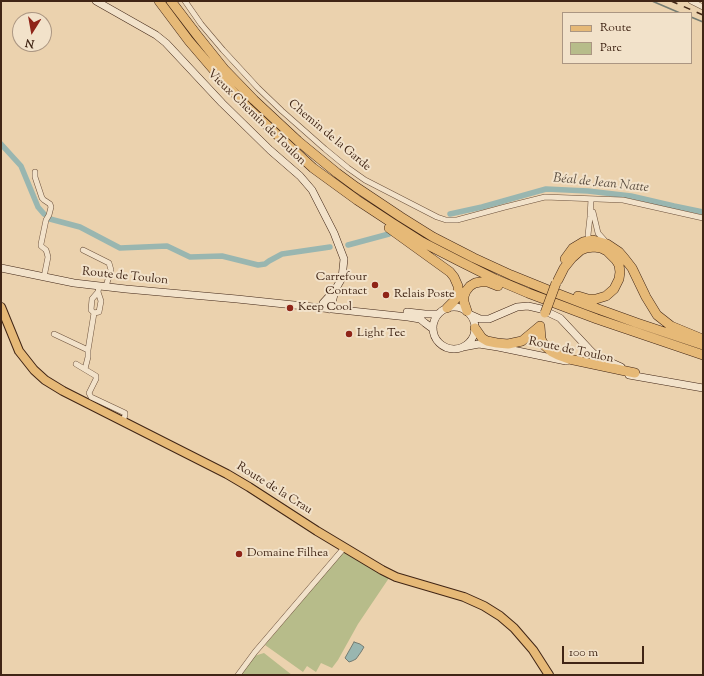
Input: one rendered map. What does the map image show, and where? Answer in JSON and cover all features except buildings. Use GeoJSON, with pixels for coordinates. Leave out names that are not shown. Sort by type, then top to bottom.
{"type":"FeatureCollection","features":[{"type":"Feature","properties":{"kind":"highway"},"geometry":{"type":"LineString","coordinates":[[159,1],[189,41],[247,107],[341,193],[450,272],[456,280],[458,291],[456,298],[448,308]]}},
{"type":"Feature","properties":{"kind":"highway"},"geometry":{"type":"LineString","coordinates":[[171,1],[225,70],[254,100],[298,141],[356,188],[433,237],[474,258],[548,290],[637,323],[703,345]]}},
{"type":"Feature","properties":{"kind":"highway"},"geometry":{"type":"LineString","coordinates":[[313,168],[422,242],[495,279],[584,314],[703,355]]}},
{"type":"Feature","properties":{"kind":"highway"},"geometry":{"type":"LineString","coordinates":[[356,188],[379,199],[451,241],[494,262],[565,292],[588,299],[596,299],[606,296],[614,289],[619,279],[620,272],[619,265],[612,255],[593,241]]}},
{"type":"Feature","properties":{"kind":"highway"},"geometry":{"type":"LineString","coordinates":[[557,281],[564,268],[572,258],[593,241]]}},
{"type":"Feature","properties":{"kind":"highway"},"geometry":{"type":"LineString","coordinates":[[501,347],[509,347],[524,343],[533,337],[540,326],[569,252],[578,244],[593,241],[607,244],[619,252],[632,268],[646,297],[657,315],[671,326],[703,339]]}},
{"type":"Feature","properties":{"kind":"highway"},"geometry":{"type":"LineString","coordinates":[[469,313],[464,302],[466,291],[475,283],[488,282],[580,318],[703,360]]}},
{"type":"Feature","properties":{"kind":"highway"},"geometry":{"type":"LineString","coordinates":[[475,328],[482,338],[487,341],[508,344],[522,341],[540,326]]}},
{"type":"Feature","properties":{"kind":"highway"},"geometry":{"type":"LineString","coordinates":[[540,326],[540,339],[544,345],[558,355],[569,359],[635,373]]}},
{"type":"Feature","properties":{"kind":"main road","name":"Vieux Chemin de Toulon"},"geometry":{"type":"LineString","coordinates":[[96,1],[156,34],[222,103],[270,150],[300,176],[312,190],[334,233],[344,259],[342,278],[328,306]]}},
{"type":"Feature","properties":{"kind":"main road","name":"Route de Toulon"},"geometry":{"type":"LineString","coordinates":[[1,268],[101,288],[438,314]]}},
{"type":"Feature","properties":{"kind":"main road","name":"Route de Toulon"},"geometry":{"type":"LineString","coordinates":[[247,300],[312,307],[328,306],[414,318],[420,319],[433,329]]}},
{"type":"Feature","properties":{"kind":"main road","name":"Route de Toulon"},"geometry":{"type":"LineString","coordinates":[[469,313],[480,319],[489,319],[517,307],[528,306],[541,309],[560,318],[593,353],[635,373],[675,383]]}},
{"type":"Feature","properties":{"kind":"main road","name":"Route de la Crau"},"geometry":{"type":"LineString","coordinates":[[1,307],[19,351],[34,370],[45,380],[123,422],[227,474],[374,566],[396,577],[464,597],[500,616],[519,633],[533,650],[549,675]]}},
{"type":"Feature","properties":{"kind":"main road"},"geometry":{"type":"LineString","coordinates":[[454,307],[461,308],[469,313],[474,321],[475,328],[472,339],[468,344],[456,349],[449,349],[438,342],[434,336],[433,329],[435,318],[442,310],[454,307]]}},
{"type":"Feature","properties":{"kind":"main road","name":"Route de Toulon"},"geometry":{"type":"LineString","coordinates":[[463,347],[478,344],[501,347],[636,376],[703,388]]}},
{"type":"Feature","properties":{"kind":"street","name":"Chemin de la Garde"},"geometry":{"type":"LineString","coordinates":[[185,1],[201,24],[258,88],[325,149],[365,180],[437,217],[446,220],[457,220],[545,197],[623,200],[703,218]]}},
{"type":"Feature","properties":{"kind":"street"},"geometry":{"type":"LineString","coordinates":[[691,1],[703,7]]}},
{"type":"Feature","properties":{"kind":"street"},"geometry":{"type":"LineString","coordinates":[[35,172],[35,177],[42,198],[50,204],[51,207],[46,220],[41,244],[41,246],[48,253],[44,277]]}},
{"type":"Feature","properties":{"kind":"street"},"geometry":{"type":"LineString","coordinates":[[591,199],[588,232],[593,241]]}},
{"type":"Feature","properties":{"kind":"street"},"geometry":{"type":"LineString","coordinates":[[591,199],[593,214],[593,241]]}},
{"type":"Feature","properties":{"kind":"street"},"geometry":{"type":"LineString","coordinates":[[83,250],[109,263],[111,270],[101,288],[92,299],[91,310],[94,313],[85,369]]}},
{"type":"Feature","properties":{"kind":"street"},"geometry":{"type":"LineString","coordinates":[[94,313],[99,312],[101,288]]}},
{"type":"Feature","properties":{"kind":"street"},"geometry":{"type":"LineString","coordinates":[[54,334],[88,350]]}},
{"type":"Feature","properties":{"kind":"street"},"geometry":{"type":"LineString","coordinates":[[76,364],[96,376],[89,393],[91,397],[125,413],[123,422]]}},
{"type":"Feature","properties":{"kind":"street"},"geometry":{"type":"LineString","coordinates":[[238,675],[255,652],[344,548]]}},
{"type":"Feature","properties":{"kind":"green space"},"geometry":{"type":"Polygon","coordinates":[[[343,552],[389,578],[358,624],[332,668],[321,663],[316,672],[307,666],[303,672],[265,645],[343,552]]]}},
{"type":"Feature","properties":{"kind":"green space"},"geometry":{"type":"Polygon","coordinates":[[[264,653],[292,675],[240,675],[254,656],[264,653]]]}},
{"type":"Feature","properties":{"kind":"water"},"geometry":{"type":"Polygon","coordinates":[[[354,642],[364,647],[356,659],[349,662],[345,658],[354,642]]]}},
{"type":"Feature","properties":{"kind":"waterway"},"geometry":{"type":"LineString","coordinates":[[652,1],[678,12]]}},
{"type":"Feature","properties":{"kind":"waterway"},"geometry":{"type":"LineString","coordinates":[[692,17],[703,22]]}},
{"type":"Feature","properties":{"kind":"waterway","name":"Béal de Jean Natte"},"geometry":{"type":"LineString","coordinates":[[1,144],[21,166],[38,207],[44,214]]}},
{"type":"Feature","properties":{"kind":"waterway","name":"Béal de Jean Natte"},"geometry":{"type":"LineString","coordinates":[[450,214],[482,207],[546,189],[588,191],[631,196],[703,212]]}},
{"type":"Feature","properties":{"kind":"waterway","name":"Béal de Jean Natte"},"geometry":{"type":"LineString","coordinates":[[50,219],[80,227],[120,248],[167,246],[190,257],[222,256],[258,265],[265,264],[282,254],[330,247]]}},
{"type":"Feature","properties":{"kind":"waterway","name":"Béal de Jean Natte"},"geometry":{"type":"LineString","coordinates":[[348,245],[389,234]]}},
{"type":"Feature","properties":{"kind":"railway"},"geometry":{"type":"LineString","coordinates":[[671,1],[703,15]]}},
{"type":"Feature","properties":{"kind":"place","name":"Carrefour Contact"},"geometry":{"type":"Point","coordinates":[375,285]}},
{"type":"Feature","properties":{"kind":"place","name":"Relais Poste"},"geometry":{"type":"Point","coordinates":[386,295]}},
{"type":"Feature","properties":{"kind":"place","name":"Keep Cool"},"geometry":{"type":"Point","coordinates":[290,308]}},
{"type":"Feature","properties":{"kind":"place","name":"Light Tec"},"geometry":{"type":"Point","coordinates":[349,334]}},
{"type":"Feature","properties":{"kind":"place","name":"Domaine Filhea"},"geometry":{"type":"Point","coordinates":[239,554]}}]}
